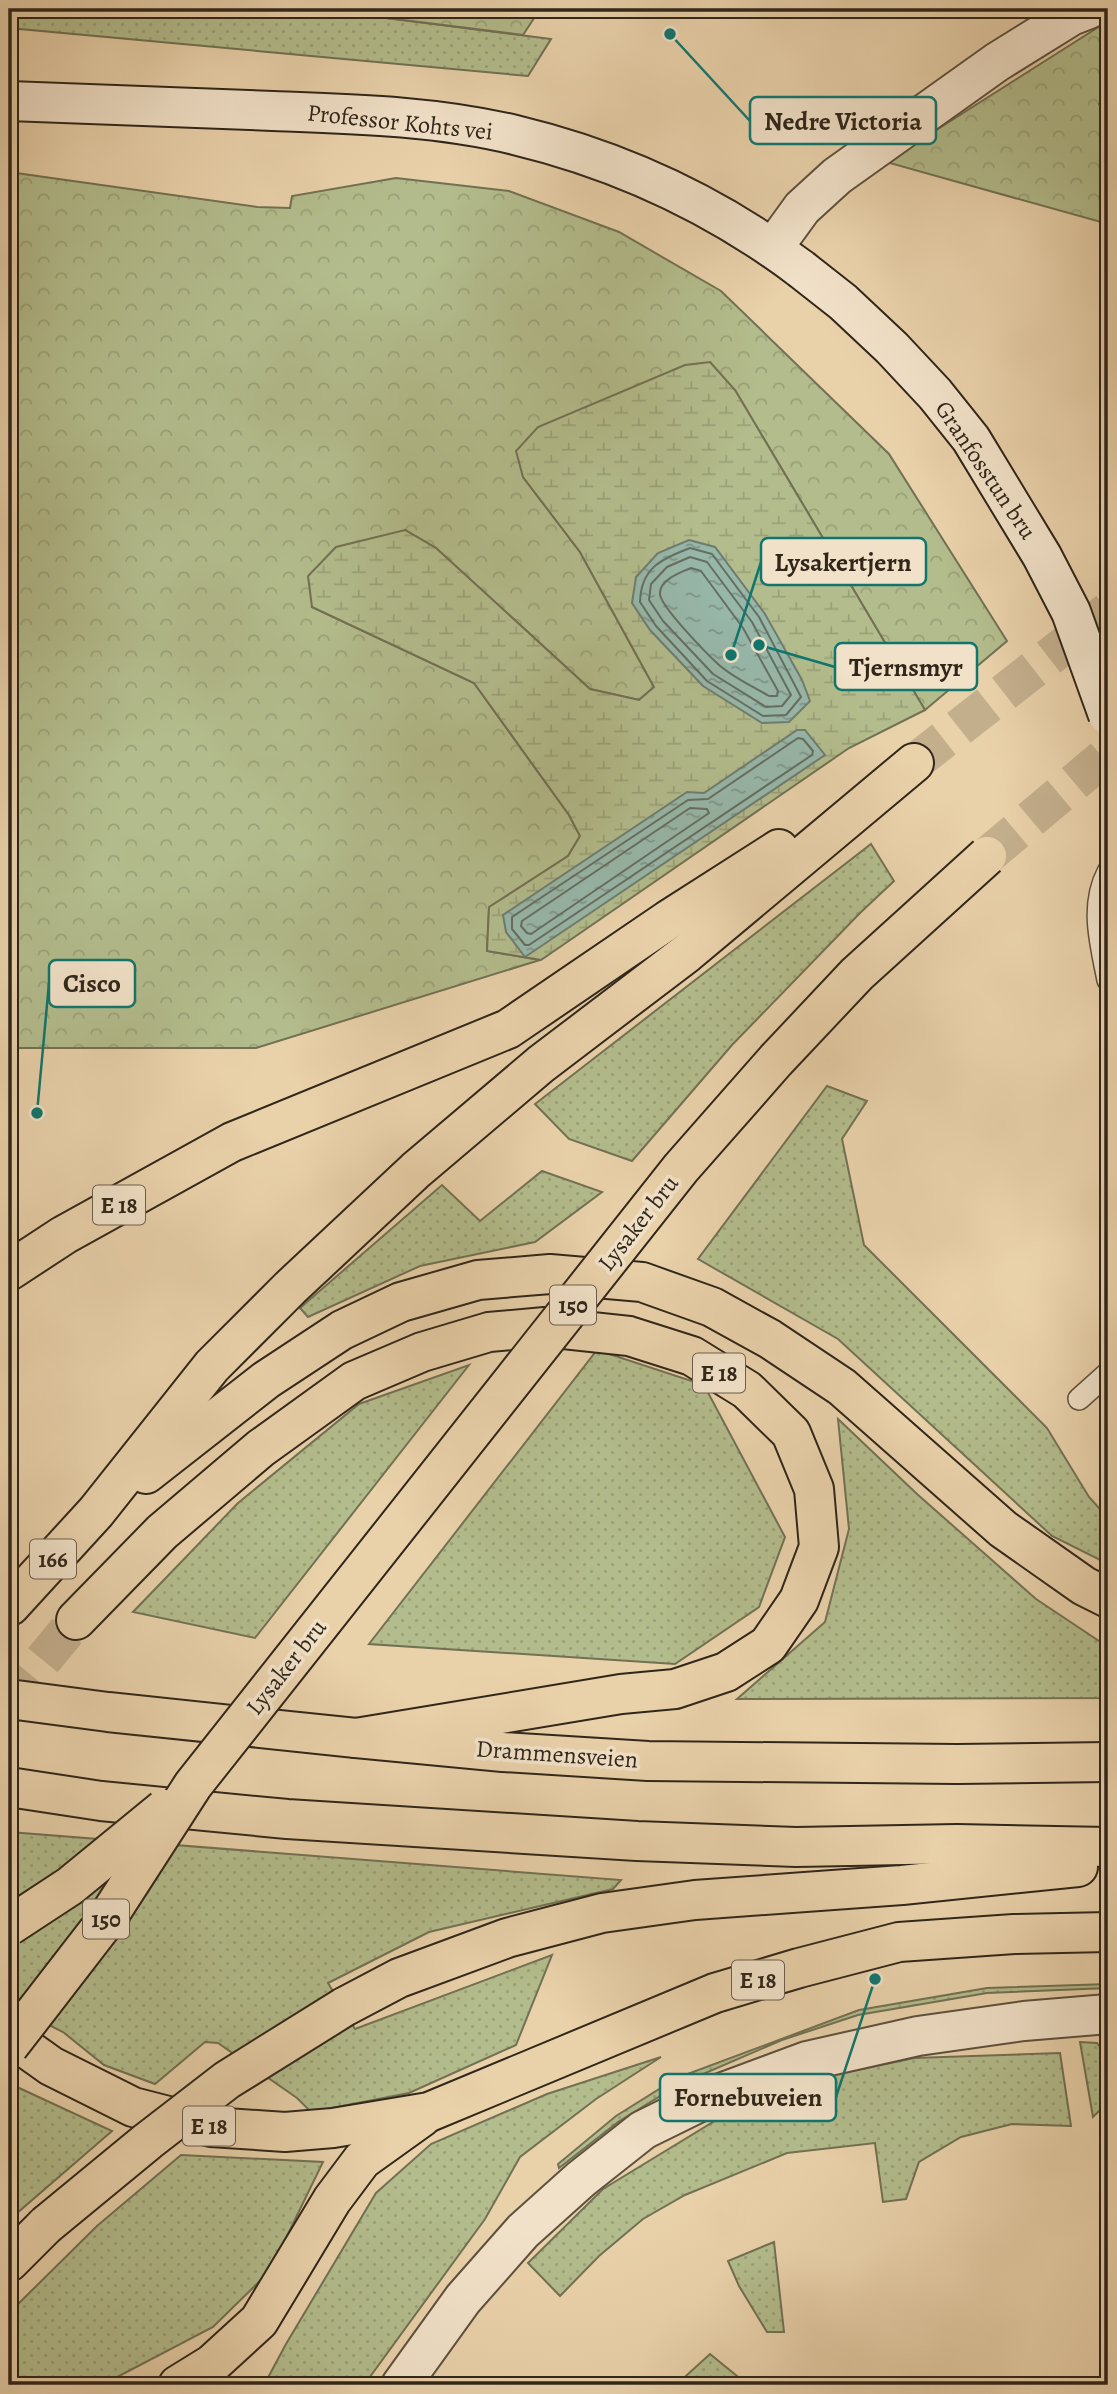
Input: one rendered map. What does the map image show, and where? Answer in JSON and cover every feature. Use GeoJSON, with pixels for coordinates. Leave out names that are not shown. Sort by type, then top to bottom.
{"type":"FeatureCollection","features":[{"type":"Feature","properties":{"kind":"highway","name":"E 18"},"geometry":{"type":"LineString","coordinates":[[9,1271],[64,1236],[232,1142],[508,1029],[668,920],[914,763],[688,953],[531,1072],[416,1170],[290,1288],[212,1366],[96,1512]]}},
{"type":"Feature","properties":{"kind":"highway","name":"Lysaker bru"},"geometry":{"type":"LineString","coordinates":[[193,1785],[681,1168],[776,1060],[857,974],[987,856]]}},
{"type":"Feature","properties":{"kind":"highway","name":"E 18"},"geometry":{"type":"LineString","coordinates":[[96,1512],[265,1380],[342,1330],[401,1302],[478,1280],[563,1275],[642,1282],[712,1307],[770,1339],[842,1387],[1003,1529],[1084,1586],[1108,1598]]}},
{"type":"Feature","properties":{"kind":"highway","name":"E 18"},"geometry":{"type":"LineString","coordinates":[[76,1620],[162,1532],[261,1448],[354,1381],[422,1352],[489,1332],[545,1327],[629,1336],[692,1356],[747,1390],[791,1433],[814,1489],[819,1546],[799,1600],[768,1645],[726,1672],[674,1689],[621,1693],[356,1738]]}},
{"type":"Feature","properties":{"kind":"highway","name":"166"},"geometry":{"type":"LineString","coordinates":[[10,1606],[96,1512]]}},
{"type":"Feature","properties":{"kind":"highway","name":"Drammensveien"},"geometry":{"type":"LineString","coordinates":[[9,1699],[356,1738],[503,1752],[648,1761],[957,1764],[1108,1762]]}},
{"type":"Feature","properties":{"kind":"highway"},"geometry":{"type":"LineString","coordinates":[[9,1926],[70,1886],[193,1785]]}},
{"type":"Feature","properties":{"kind":"highway","name":"150"},"geometry":{"type":"LineString","coordinates":[[9,2046],[104,1923],[193,1785]]}},
{"type":"Feature","properties":{"kind":"highway"},"geometry":{"type":"LineString","coordinates":[[9,1787],[101,1801],[287,1819],[637,1841],[796,1847],[957,1844],[1108,1847]]}},
{"type":"Feature","properties":{"kind":"highway","name":"E 18"},"geometry":{"type":"LineString","coordinates":[[9,2262],[46,2225],[227,2080],[344,2007],[400,1978],[507,1938],[602,1913],[695,1900],[902,1885],[1108,1863]]}},
{"type":"Feature","properties":{"kind":"highway","name":"E 18"},"geometry":{"type":"LineString","coordinates":[[178,2385],[212,2364],[259,2321],[332,2200],[362,2160],[429,2112],[715,1993],[799,1968],[899,1942],[1014,1934],[1108,1932]]}},
{"type":"Feature","properties":{"kind":"highway","name":"E 18"},"geometry":{"type":"LineString","coordinates":[[9,2036],[51,2066],[133,2107],[211,2127],[285,2133],[429,2112]]}},
{"type":"Feature","properties":{"kind":"main road"},"geometry":{"type":"LineString","coordinates":[[787,258],[802,208],[836,176],[997,62],[1072,16],[1089,9]]}},
{"type":"Feature","properties":{"kind":"main road","name":"Professor Kohts vei"},"geometry":{"type":"LineString","coordinates":[[9,101],[349,114],[439,121],[514,134],[584,155],[645,178],[707,207],[787,258]]}},
{"type":"Feature","properties":{"kind":"main road","name":"Granfosstun bru"},"geometry":{"type":"LineString","coordinates":[[787,258],[843,302],[892,348],[935,394],[971,439],[1042,556],[1070,612],[1108,715]]}},
{"type":"Feature","properties":{"kind":"main road"},"geometry":{"type":"LineString","coordinates":[[401,2385],[463,2300],[523,2231],[581,2179],[643,2130],[709,2096],[807,2062],[918,2036],[1024,2021],[1108,2014]]}},
{"type":"Feature","properties":{"kind":"lane"},"geometry":{"type":"LineString","coordinates":[[1108,872],[1104,880],[1097,921],[1108,980]]}},
{"type":"Feature","properties":{"kind":"lane"},"geometry":{"type":"LineString","coordinates":[[1079,1399],[1108,1373]]}},
{"type":"Feature","properties":{"kind":"green space"},"geometry":{"type":"Polygon","coordinates":[[[9,9],[315,9],[551,39],[528,76],[9,28],[9,9]]]}},
{"type":"Feature","properties":{"kind":"green space"},"geometry":{"type":"Polygon","coordinates":[[[315,9],[540,9],[523,35],[315,9]]]}},
{"type":"Feature","properties":{"kind":"green space"},"geometry":{"type":"Polygon","coordinates":[[[1108,21],[1108,98],[1099,104],[1108,118],[1108,224],[886,162],[1108,21]]]}},
{"type":"Feature","properties":{"kind":"green space"},"geometry":{"type":"Polygon","coordinates":[[[9,172],[257,207],[290,208],[292,196],[396,178],[509,191],[619,232],[721,291],[889,454],[1007,641],[925,710],[735,390],[523,477],[580,552],[654,687],[639,700],[590,689],[436,548],[405,530],[312,607],[474,683],[569,815],[580,836],[568,856],[489,908],[487,951],[540,960],[256,1048],[9,1048],[9,172]]]}},
{"type":"Feature","properties":{"kind":"green space"},"geometry":{"type":"Polygon","coordinates":[[[710,362],[735,390],[925,710],[849,748],[541,960],[487,951],[489,907],[568,856],[580,836],[569,815],[474,683],[312,607],[308,576],[336,547],[405,530],[436,548],[590,689],[639,700],[654,687],[580,552],[523,477],[516,451],[538,427],[685,365],[710,362]]]}},
{"type":"Feature","properties":{"kind":"green space"},"geometry":{"type":"Polygon","coordinates":[[[871,844],[894,881],[732,1045],[632,1161],[569,1139],[535,1104],[871,844]]]}},
{"type":"Feature","properties":{"kind":"green space"},"geometry":{"type":"Polygon","coordinates":[[[827,1086],[867,1101],[842,1139],[864,1245],[1047,1428],[1089,1497],[1108,1518],[1108,1564],[1052,1536],[838,1339],[698,1259],[827,1086]]]}},
{"type":"Feature","properties":{"kind":"green space"},"geometry":{"type":"Polygon","coordinates":[[[542,1171],[602,1192],[535,1242],[420,1266],[308,1317],[300,1308],[442,1185],[480,1221],[542,1171]]]}},
{"type":"Feature","properties":{"kind":"green space"},"geometry":{"type":"Polygon","coordinates":[[[597,1350],[704,1385],[785,1537],[759,1607],[675,1664],[369,1644],[597,1350]]]}},
{"type":"Feature","properties":{"kind":"green space"},"geometry":{"type":"Polygon","coordinates":[[[469,1365],[255,1638],[133,1612],[238,1503],[359,1404],[469,1365]]]}},
{"type":"Feature","properties":{"kind":"green space"},"geometry":{"type":"Polygon","coordinates":[[[838,1419],[917,1494],[1036,1599],[1108,1647],[1108,1698],[737,1699],[825,1622],[849,1529],[838,1419]]]}},
{"type":"Feature","properties":{"kind":"green space"},"geometry":{"type":"Polygon","coordinates":[[[9,1832],[621,1880],[613,1889],[429,1932],[328,1983],[355,2029],[552,1955],[516,2045],[409,2093],[311,2112],[297,2098],[218,2043],[205,2042],[155,2084],[104,2065],[63,2032],[9,2005],[9,1832]]]}},
{"type":"Feature","properties":{"kind":"green space"},"geometry":{"type":"Polygon","coordinates":[[[1108,1984],[1108,1988],[987,1993],[858,2015],[782,2040],[680,2084],[618,2122],[559,2168],[558,2164],[616,2116],[677,2078],[859,2010],[987,1988],[1108,1984]]]}},
{"type":"Feature","properties":{"kind":"green space"},"geometry":{"type":"Polygon","coordinates":[[[1080,2042],[1097,2043],[1108,2058],[1108,2102],[1093,2117],[1080,2042]]]}},
{"type":"Feature","properties":{"kind":"green space"},"geometry":{"type":"Polygon","coordinates":[[[1060,2053],[1071,2126],[1012,2124],[961,2137],[919,2162],[906,2199],[883,2202],[875,2143],[787,2153],[685,2195],[643,2219],[599,2256],[560,2296],[528,2263],[603,2189],[723,2116],[819,2078],[914,2058],[1060,2053]]]}},
{"type":"Feature","properties":{"kind":"green space"},"geometry":{"type":"Polygon","coordinates":[[[661,2057],[596,2099],[520,2157],[485,2219],[364,2385],[264,2385],[376,2193],[431,2144],[547,2094],[661,2057]]]}},
{"type":"Feature","properties":{"kind":"green space"},"geometry":{"type":"Polygon","coordinates":[[[17,2087],[112,2131],[9,2220],[9,2098],[17,2087]]]}},
{"type":"Feature","properties":{"kind":"green space"},"geometry":{"type":"Polygon","coordinates":[[[181,2155],[323,2162],[270,2271],[213,2327],[102,2385],[9,2385],[9,2313],[97,2226],[181,2155]]]}},
{"type":"Feature","properties":{"kind":"green space"},"geometry":{"type":"Polygon","coordinates":[[[774,2242],[784,2332],[767,2332],[739,2286],[728,2261],[774,2242]]]}},
{"type":"Feature","properties":{"kind":"green space"},"geometry":{"type":"Polygon","coordinates":[[[710,2354],[748,2385],[676,2385],[710,2354]]]}},
{"type":"Feature","properties":{"kind":"water"},"geometry":{"type":"Polygon","coordinates":[[[689,540],[715,547],[765,614],[802,680],[810,701],[789,722],[762,723],[703,686],[650,630],[632,603],[636,577],[658,553],[689,540]]]}},
{"type":"Feature","properties":{"kind":"water"},"geometry":{"type":"Polygon","coordinates":[[[797,730],[805,730],[825,755],[525,957],[506,932],[503,915],[687,792],[704,793],[797,730]]]}},
{"type":"Feature","properties":{"kind":"tunnel"},"geometry":{"type":"LineString","coordinates":[[914,763],[1108,611]]}},
{"type":"Feature","properties":{"kind":"tunnel"},"geometry":{"type":"LineString","coordinates":[[987,856],[1108,754]]}},
{"type":"Feature","properties":{"kind":"tunnel"},"geometry":{"type":"LineString","coordinates":[[9,1706],[25,1682],[76,1620]]}},
{"type":"Feature","properties":{"kind":"place","name":"Nedre Victoria"},"geometry":{"type":"Point","coordinates":[670,34]}},
{"type":"Feature","properties":{"kind":"place","name":"Tjernsmyr"},"geometry":{"type":"Point","coordinates":[759,645]}},
{"type":"Feature","properties":{"kind":"place","name":"Lysakertjern"},"geometry":{"type":"Point","coordinates":[731,655]}},
{"type":"Feature","properties":{"kind":"place","name":"Cisco"},"geometry":{"type":"Point","coordinates":[37,1113]}},
{"type":"Feature","properties":{"kind":"place","name":"Fornebuveien"},"geometry":{"type":"Point","coordinates":[875,1979]}}]}
